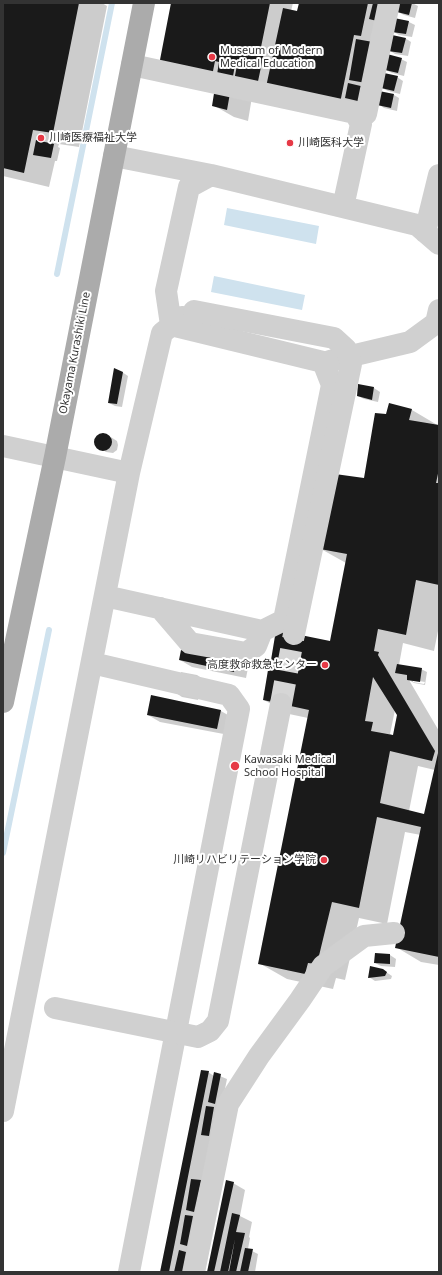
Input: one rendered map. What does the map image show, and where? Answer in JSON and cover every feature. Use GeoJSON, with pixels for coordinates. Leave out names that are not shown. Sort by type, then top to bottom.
{"type":"FeatureCollection","features":[{"type":"Feature","properties":{"kind":"main road","name":"Okayama Kurashiki Line"},"geometry":{"type":"LineString","coordinates":[[3,702],[55,457],[144,3]]}},
{"type":"Feature","properties":{"kind":"lane"},"geometry":{"type":"LineString","coordinates":[[359,120],[366,114],[389,3]]}},
{"type":"Feature","properties":{"kind":"lane"},"geometry":{"type":"LineString","coordinates":[[132,65],[355,113],[361,124],[343,207]]}},
{"type":"Feature","properties":{"kind":"lane"},"geometry":{"type":"LineString","coordinates":[[114,156],[211,175],[417,225],[432,238]]}},
{"type":"Feature","properties":{"kind":"lane"},"geometry":{"type":"LineString","coordinates":[[171,325],[166,291],[189,187],[211,175]]}},
{"type":"Feature","properties":{"kind":"lane"},"geometry":{"type":"LineString","coordinates":[[432,238],[439,175]]}},
{"type":"Feature","properties":{"kind":"lane"},"geometry":{"type":"LineString","coordinates":[[171,325],[323,362],[410,342],[436,323],[439,310]]}},
{"type":"Feature","properties":{"kind":"lane"},"geometry":{"type":"LineString","coordinates":[[3,1111],[26,1002],[129,473],[162,333],[179,318],[194,312],[334,338],[346,349],[350,364],[294,634]]}},
{"type":"Feature","properties":{"kind":"lane"},"geometry":{"type":"LineString","coordinates":[[105,596],[262,631],[284,620],[332,385],[323,362]]}},
{"type":"Feature","properties":{"kind":"lane"},"geometry":{"type":"LineString","coordinates":[[3,446],[129,473]]}},
{"type":"Feature","properties":{"kind":"lane"},"geometry":{"type":"LineString","coordinates":[[92,663],[229,695],[239,709],[129,1272]]}},
{"type":"Feature","properties":{"kind":"lane"},"geometry":{"type":"LineString","coordinates":[[26,1002],[198,1037],[210,1031],[218,1021],[280,704]]}},
{"type":"Feature","properties":{"kind":"lane"},"geometry":{"type":"LineString","coordinates":[[194,1272],[228,1104],[259,1056],[323,966],[364,936],[394,933]]}},
{"type":"Feature","properties":{"kind":"water"},"geometry":{"type":"Polygon","coordinates":[[[227,208],[319,226],[316,244],[224,225],[227,208]]]}},
{"type":"Feature","properties":{"kind":"water"},"geometry":{"type":"Polygon","coordinates":[[[214,276],[305,295],[302,310],[211,292],[214,276]]]}},
{"type":"Feature","properties":{"kind":"building"},"geometry":{"type":"Polygon","coordinates":[[[3,3],[79,3],[53,133],[33,130],[24,173],[3,168],[3,3]]]}},
{"type":"Feature","properties":{"kind":"building","name":"Museum of Modern Medical Education"},"geometry":{"type":"Polygon","coordinates":[[[171,3],[270,3],[260,52],[264,53],[257,86],[234,81],[237,65],[235,65],[227,110],[212,106],[219,62],[215,61],[212,76],[159,65],[171,3]]]}},
{"type":"Feature","properties":{"kind":"building"},"geometry":{"type":"Polygon","coordinates":[[[299,3],[368,3],[361,36],[354,35],[340,103],[266,87],[283,8],[297,11],[299,3]]]}},
{"type":"Feature","properties":{"kind":"building"},"geometry":{"type":"Polygon","coordinates":[[[373,3],[381,4],[377,21],[369,19],[373,3]]]}},
{"type":"Feature","properties":{"kind":"building"},"geometry":{"type":"Polygon","coordinates":[[[399,3],[412,3],[409,15],[397,12],[399,3]]]}},
{"type":"Feature","properties":{"kind":"building"},"geometry":{"type":"Polygon","coordinates":[[[394,18],[409,21],[406,34],[392,32],[394,18]]]}},
{"type":"Feature","properties":{"kind":"building"},"geometry":{"type":"Polygon","coordinates":[[[392,35],[406,38],[402,53],[388,51],[392,35]]]}},
{"type":"Feature","properties":{"kind":"building"},"geometry":{"type":"Polygon","coordinates":[[[356,39],[373,42],[366,83],[349,80],[356,39]]]}},
{"type":"Feature","properties":{"kind":"building"},"geometry":{"type":"Polygon","coordinates":[[[387,54],[402,58],[398,73],[385,70],[387,54]]]}},
{"type":"Feature","properties":{"kind":"building"},"geometry":{"type":"Polygon","coordinates":[[[384,73],[398,76],[394,91],[381,88],[384,73]]]}},
{"type":"Feature","properties":{"kind":"building"},"geometry":{"type":"Polygon","coordinates":[[[348,83],[365,87],[362,102],[345,98],[348,83]]]}},
{"type":"Feature","properties":{"kind":"building"},"geometry":{"type":"Polygon","coordinates":[[[379,91],[394,94],[391,108],[377,105],[379,91]]]}},
{"type":"Feature","properties":{"kind":"building"},"geometry":{"type":"Polygon","coordinates":[[[36,140],[54,144],[51,158],[33,155],[36,140]]]}},
{"type":"Feature","properties":{"kind":"building"},"geometry":{"type":"Polygon","coordinates":[[[114,368],[123,372],[117,404],[108,403],[114,368]]]}},
{"type":"Feature","properties":{"kind":"building"},"geometry":{"type":"Polygon","coordinates":[[[358,384],[374,387],[372,400],[357,396],[358,384]]]}},
{"type":"Feature","properties":{"kind":"building"},"geometry":{"type":"Polygon","coordinates":[[[389,403],[412,409],[409,420],[439,425],[439,469],[436,483],[439,483],[439,585],[416,580],[406,635],[378,629],[374,651],[379,652],[378,655],[435,751],[432,761],[390,751],[380,803],[424,814],[439,753],[439,957],[395,948],[421,827],[377,817],[359,908],[332,902],[317,964],[308,963],[305,974],[258,964],[309,710],[263,700],[268,670],[272,670],[274,661],[271,660],[276,630],[330,641],[347,554],[320,549],[335,474],[364,478],[375,413],[386,414],[389,403]],[[373,677],[365,721],[373,722],[371,731],[393,735],[397,715],[373,677]]]}},
{"type":"Feature","properties":{"kind":"building"},"geometry":{"type":"Polygon","coordinates":[[[103,433],[109,436],[112,442],[109,448],[103,451],[97,448],[94,442],[97,436],[103,433]]]}},
{"type":"Feature","properties":{"kind":"building"},"geometry":{"type":"Polygon","coordinates":[[[181,650],[236,661],[234,672],[179,660],[181,650]]]}},
{"type":"Feature","properties":{"kind":"building"},"geometry":{"type":"Polygon","coordinates":[[[397,664],[422,668],[420,682],[407,680],[407,675],[395,673],[397,664]]]}},
{"type":"Feature","properties":{"kind":"building"},"geometry":{"type":"Polygon","coordinates":[[[151,695],[221,710],[217,729],[147,715],[151,695]]]}},
{"type":"Feature","properties":{"kind":"building"},"geometry":{"type":"Polygon","coordinates":[[[375,953],[390,954],[390,964],[374,963],[375,953]]]}},
{"type":"Feature","properties":{"kind":"building"},"geometry":{"type":"Polygon","coordinates":[[[370,966],[383,969],[387,972],[385,976],[368,978],[370,966]]]}},
{"type":"Feature","properties":{"kind":"building"},"geometry":{"type":"Polygon","coordinates":[[[201,1070],[209,1071],[169,1272],[160,1272],[201,1070]]]}},
{"type":"Feature","properties":{"kind":"building"},"geometry":{"type":"Polygon","coordinates":[[[214,1072],[221,1074],[215,1104],[208,1102],[214,1072]]]}},
{"type":"Feature","properties":{"kind":"building"},"geometry":{"type":"Polygon","coordinates":[[[206,1106],[214,1107],[209,1136],[201,1135],[206,1106]]]}},
{"type":"Feature","properties":{"kind":"building"},"geometry":{"type":"Polygon","coordinates":[[[191,1179],[201,1180],[194,1212],[186,1210],[191,1179]]]}},
{"type":"Feature","properties":{"kind":"building"},"geometry":{"type":"Polygon","coordinates":[[[226,1180],[234,1182],[214,1272],[207,1272],[226,1180]]]}},
{"type":"Feature","properties":{"kind":"building"},"geometry":{"type":"Polygon","coordinates":[[[232,1213],[240,1215],[236,1232],[245,1233],[236,1272],[229,1272],[235,1239],[228,1272],[220,1272],[232,1213]]]}},
{"type":"Feature","properties":{"kind":"building"},"geometry":{"type":"Polygon","coordinates":[[[185,1215],[193,1216],[187,1246],[180,1244],[185,1215]]]}},
{"type":"Feature","properties":{"kind":"building"},"geometry":{"type":"Polygon","coordinates":[[[245,1248],[253,1249],[248,1272],[240,1272],[245,1248]]]}},
{"type":"Feature","properties":{"kind":"building"},"geometry":{"type":"Polygon","coordinates":[[[179,1250],[186,1252],[182,1272],[174,1272],[179,1250]]]}},
{"type":"Feature","properties":{"kind":"waterway"},"geometry":{"type":"LineString","coordinates":[[57,274],[112,3]]}},
{"type":"Feature","properties":{"kind":"waterway"},"geometry":{"type":"LineString","coordinates":[[3,853],[49,630]]}},
{"type":"Feature","properties":{"kind":"tunnel"},"geometry":{"type":"LineString","coordinates":[[281,704],[294,634]]}},
{"type":"Feature","properties":{"kind":"place","name":"Museum of Modern Medical Education"},"geometry":{"type":"Point","coordinates":[212,57]}},
{"type":"Feature","properties":{"kind":"place","name":"川崎医療福祉大学"},"geometry":{"type":"Point","coordinates":[41,138]}},
{"type":"Feature","properties":{"kind":"place","name":"川崎医科大学"},"geometry":{"type":"Point","coordinates":[290,143]}},
{"type":"Feature","properties":{"kind":"place","name":"高度救命救急センター"},"geometry":{"type":"Point","coordinates":[325,665]}},
{"type":"Feature","properties":{"kind":"place","name":"Kawasaki Medical School Hospital"},"geometry":{"type":"Point","coordinates":[235,766]}},
{"type":"Feature","properties":{"kind":"place","name":"川崎リハビリテーション学院"},"geometry":{"type":"Point","coordinates":[324,860]}}]}
